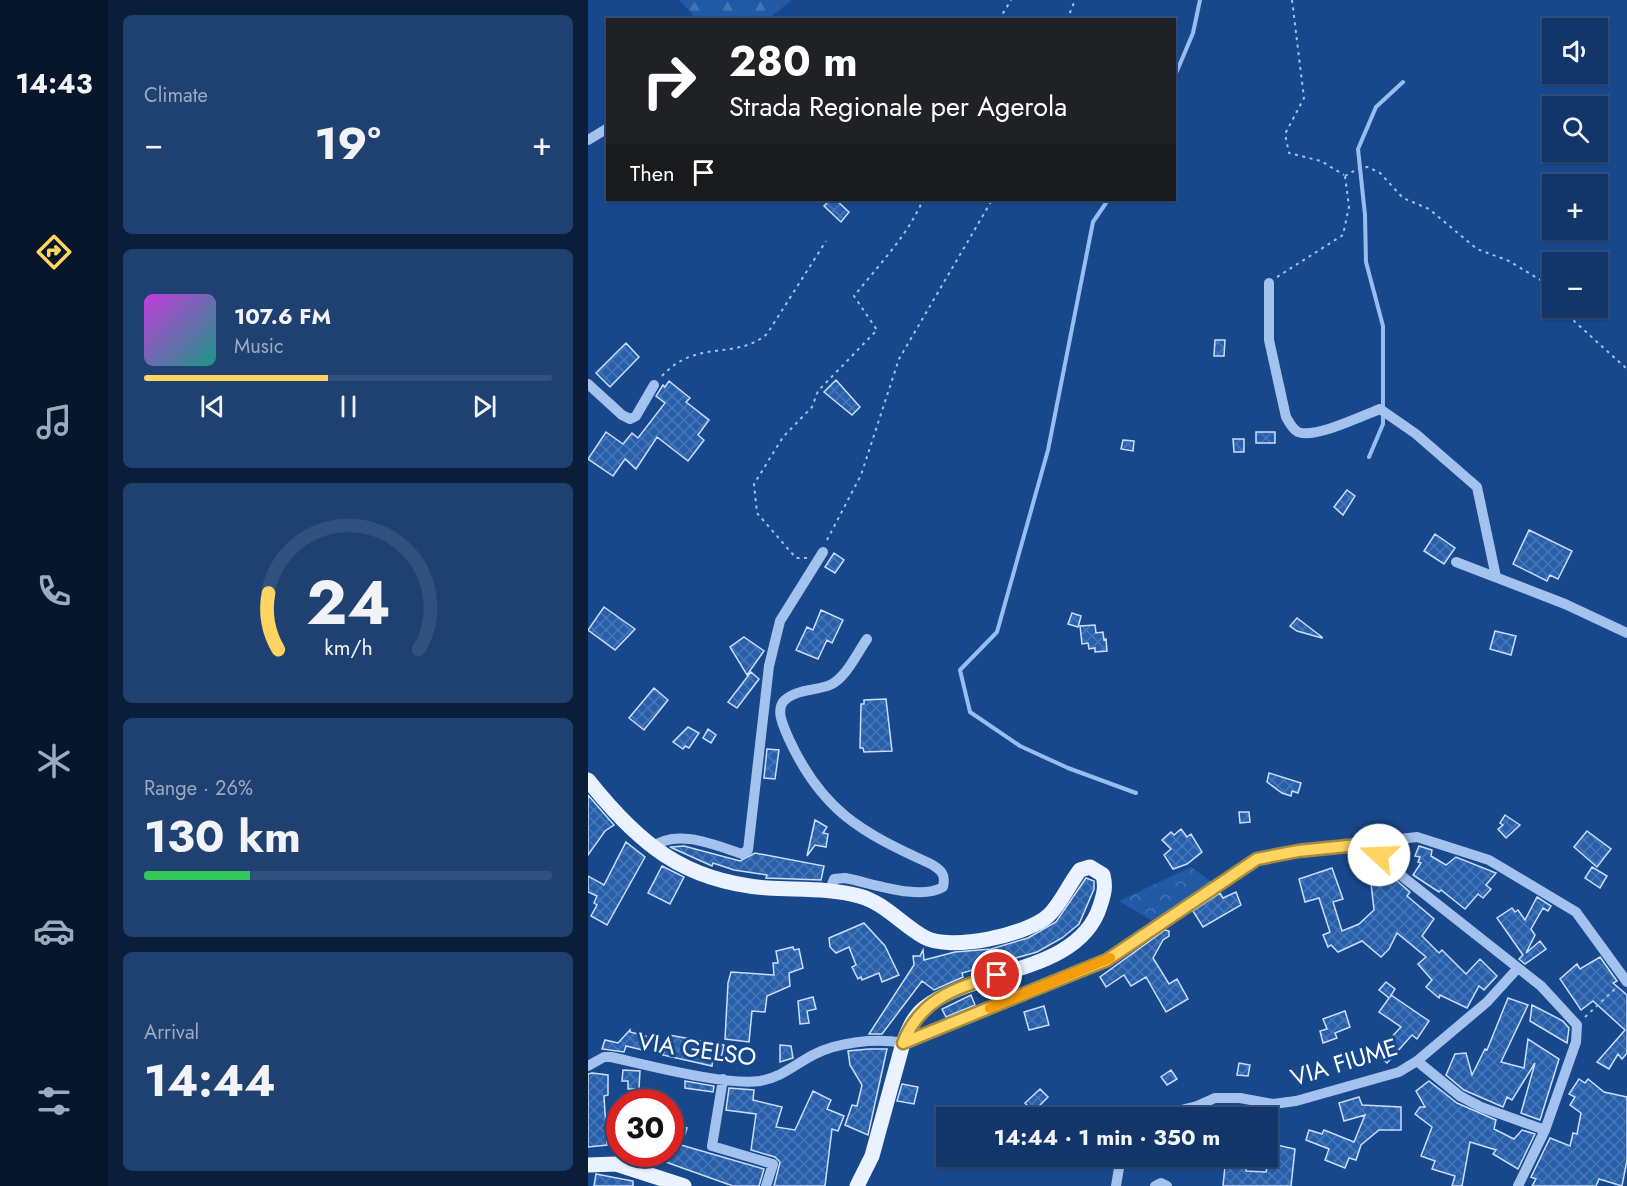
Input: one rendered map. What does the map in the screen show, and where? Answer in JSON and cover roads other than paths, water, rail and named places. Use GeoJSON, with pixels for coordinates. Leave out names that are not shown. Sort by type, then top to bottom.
{"type":"FeatureCollection","features":[{"type":"Feature","properties":{"kind":"main road"},"geometry":{"type":"LineString","coordinates":[[588,780],[611,808],[652,847],[663,856],[695,873],[719,880],[765,888],[857,895],[877,902],[925,938],[956,942],[1016,933],[1034,926],[1049,915],[1059,904],[1080,870],[1090,867],[1103,875],[1106,887],[1097,916],[1082,938],[1062,952],[954,990],[923,1009],[910,1025],[872,1156],[857,1186]]}},
{"type":"Feature","properties":{"kind":"main road"},"geometry":{"type":"LineString","coordinates":[[588,1165],[616,1164],[684,1186]]}},
{"type":"Feature","properties":{"kind":"street"},"geometry":{"type":"LineString","coordinates":[[588,140],[606,129]]}},
{"type":"Feature","properties":{"kind":"street"},"geometry":{"type":"LineString","coordinates":[[1269,283],[1269,340],[1287,417],[1292,427],[1298,432],[1314,433],[1380,409],[1416,434],[1478,487],[1496,577]]}},
{"type":"Feature","properties":{"kind":"street"},"geometry":{"type":"LineString","coordinates":[[588,384],[622,415],[630,419],[636,416],[654,385]]}},
{"type":"Feature","properties":{"kind":"street"},"geometry":{"type":"LineString","coordinates":[[652,847],[659,842],[683,839],[695,840],[741,854],[748,850],[769,666],[780,621],[823,552]]}},
{"type":"Feature","properties":{"kind":"street"},"geometry":{"type":"LineString","coordinates":[[1456,562],[1565,604],[1627,633]]}},
{"type":"Feature","properties":{"kind":"street"},"geometry":{"type":"LineString","coordinates":[[829,892],[834,879],[845,878],[921,893],[934,892],[943,887],[945,879],[941,871],[931,864],[856,827],[830,803],[795,753],[781,719],[780,710],[783,702],[792,695],[831,684],[840,676],[867,639]]}},
{"type":"Feature","properties":{"kind":"street"},"geometry":{"type":"LineString","coordinates":[[903,1043],[1107,960],[1257,859],[1298,851],[1417,837],[1489,860],[1576,912],[1626,981]]}},
{"type":"Feature","properties":{"kind":"street"},"geometry":{"type":"LineString","coordinates":[[1367,844],[1403,878],[1554,997],[1577,1025],[1576,1042],[1545,1130],[1518,1186]]}},
{"type":"Feature","properties":{"kind":"street","name":"VIA FIUME"},"geometry":{"type":"LineString","coordinates":[[1193,1107],[1215,1098],[1240,1098],[1273,1104],[1296,1101],[1399,1072],[1417,1061],[1487,1002],[1517,969]]}},
{"type":"Feature","properties":{"kind":"street","name":"VIA GELSO"},"geometry":{"type":"LineString","coordinates":[[588,1066],[604,1057],[611,1057],[723,1079],[757,1081],[779,1077],[814,1054],[836,1048],[888,1040],[903,1043]]}},
{"type":"Feature","properties":{"kind":"street"},"geometry":{"type":"LineString","coordinates":[[1417,1061],[1460,1096],[1490,1111],[1545,1130]]}},
{"type":"Feature","properties":{"kind":"street"},"geometry":{"type":"LineString","coordinates":[[723,1079],[712,1146],[773,1164],[766,1186]]}},
{"type":"Feature","properties":{"kind":"street"},"geometry":{"type":"LineString","coordinates":[[1116,1186],[1119,1167]]}},
{"type":"Feature","properties":{"kind":"street"},"geometry":{"type":"LineString","coordinates":[[1155,1186],[1161,1183],[1167,1186]]}},
{"type":"Feature","properties":{"kind":"waterway"},"geometry":{"type":"LineString","coordinates":[[1176,73],[1193,33],[1200,0]]}},
{"type":"Feature","properties":{"kind":"waterway"},"geometry":{"type":"LineString","coordinates":[[1383,407],[1383,326],[1366,262],[1365,215],[1358,149],[1376,107],[1403,82]]}},
{"type":"Feature","properties":{"kind":"waterway"},"geometry":{"type":"LineString","coordinates":[[1107,201],[1093,222],[1048,450],[997,632],[960,670],[970,712],[1020,746],[1068,768],[1136,793]]}},
{"type":"Feature","properties":{"kind":"waterway"},"geometry":{"type":"LineString","coordinates":[[1369,457],[1383,424],[1383,414]]}}]}
